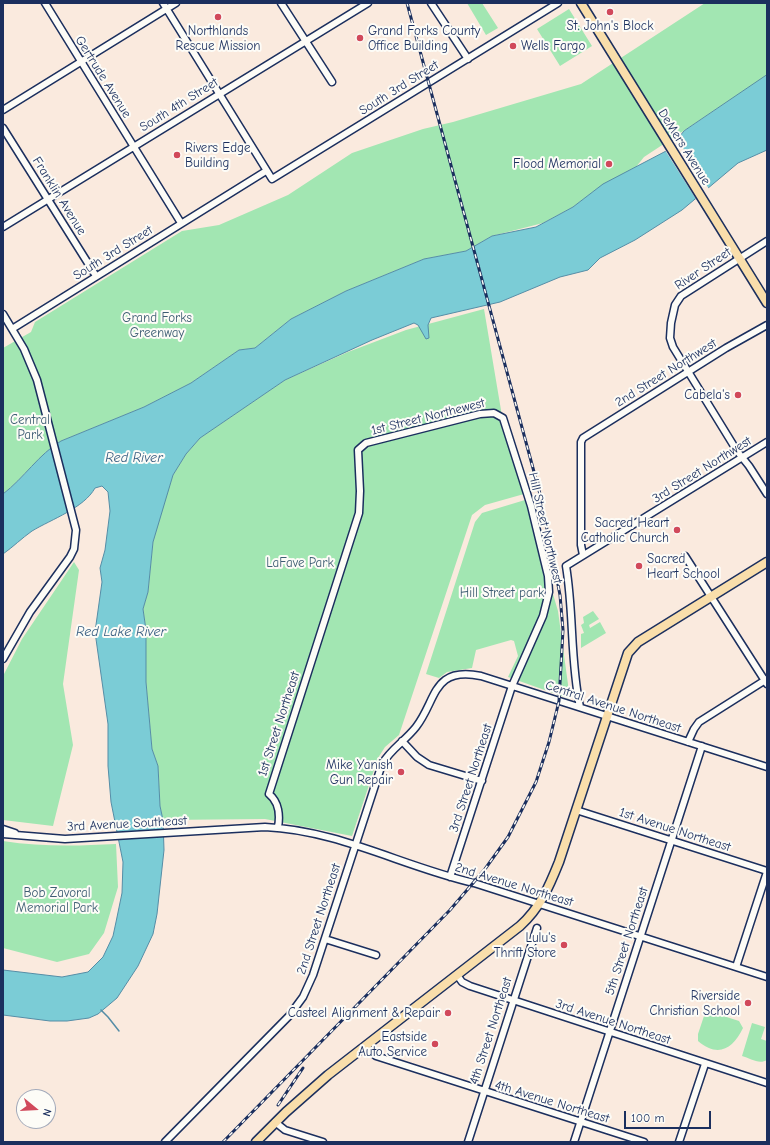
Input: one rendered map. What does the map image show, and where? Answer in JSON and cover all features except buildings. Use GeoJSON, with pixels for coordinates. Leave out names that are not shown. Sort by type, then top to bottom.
{"type":"FeatureCollection","features":[{"type":"Feature","properties":{"kind":"main road","name":"DeMers Avenue"},"geometry":{"type":"LineString","coordinates":[[581,3],[728,238],[767,304]]}},
{"type":"Feature","properties":{"kind":"main road"},"geometry":{"type":"LineString","coordinates":[[256,1142],[275,1122],[313,1088],[520,926],[540,904],[556,869],[625,660],[632,647],[712,595],[767,562]]}},
{"type":"Feature","properties":{"kind":"street","name":"Gertrude Avenue"},"geometry":{"type":"LineString","coordinates":[[45,3],[181,223]]}},
{"type":"Feature","properties":{"kind":"street"},"geometry":{"type":"LineString","coordinates":[[163,3],[266,171]]}},
{"type":"Feature","properties":{"kind":"street"},"geometry":{"type":"LineString","coordinates":[[3,110],[176,3]]}},
{"type":"Feature","properties":{"kind":"street"},"geometry":{"type":"LineString","coordinates":[[281,3],[332,82]]}},
{"type":"Feature","properties":{"kind":"street","name":"South 4th Street"},"geometry":{"type":"LineString","coordinates":[[3,227],[368,3]]}},
{"type":"Feature","properties":{"kind":"street"},"geometry":{"type":"LineString","coordinates":[[431,3],[468,59]]}},
{"type":"Feature","properties":{"kind":"street","name":"South 3rd Street"},"geometry":{"type":"LineString","coordinates":[[12,329],[266,171],[272,180],[558,3]]}},
{"type":"Feature","properties":{"kind":"street","name":"Franklin Avenue"},"geometry":{"type":"LineString","coordinates":[[3,128],[96,276]]}},
{"type":"Feature","properties":{"kind":"street","name":"River Street"},"geometry":{"type":"LineString","coordinates":[[767,241],[686,292],[675,305],[670,338],[687,372],[767,494]]}},
{"type":"Feature","properties":{"kind":"street"},"geometry":{"type":"LineString","coordinates":[[3,314],[32,364],[76,530],[74,549],[30,612],[3,659]]}},
{"type":"Feature","properties":{"kind":"street","name":"2nd Street Northwest"},"geometry":{"type":"LineString","coordinates":[[583,555],[581,545],[581,442],[583,438],[687,372],[767,325]]}},
{"type":"Feature","properties":{"kind":"street","name":"1st Street Northewest"},"geometry":{"type":"LineString","coordinates":[[322,625],[359,513],[360,496],[358,450],[366,443],[480,414],[494,412],[503,418]]}},
{"type":"Feature","properties":{"kind":"street","name":"Hill Street Northwest"},"geometry":{"type":"LineString","coordinates":[[503,418],[531,506],[548,576],[549,592],[543,616],[512,686]]}},
{"type":"Feature","properties":{"kind":"street","name":"3rd Street Northwest"},"geometry":{"type":"LineString","coordinates":[[580,707],[573,671],[572,608],[566,566],[767,442]]}},
{"type":"Feature","properties":{"kind":"street"},"geometry":{"type":"LineString","coordinates":[[685,556],[712,595],[766,682],[699,722],[694,728],[688,742]]}},
{"type":"Feature","properties":{"kind":"street","name":"1st Street Northeast"},"geometry":{"type":"LineString","coordinates":[[278,827],[278,808],[274,798],[269,794],[322,625]]}},
{"type":"Feature","properties":{"kind":"street","name":"Central Avenue Northeast"},"geometry":{"type":"LineString","coordinates":[[451,677],[472,674],[767,767]]}},
{"type":"Feature","properties":{"kind":"street","name":"2nd Street Northeast"},"geometry":{"type":"LineString","coordinates":[[166,1142],[297,1006],[311,981],[382,764],[420,722],[438,687],[451,677]]}},
{"type":"Feature","properties":{"kind":"street","name":"3rd Street Northeast"},"geometry":{"type":"LineString","coordinates":[[450,877],[512,686]]}},
{"type":"Feature","properties":{"kind":"street"},"geometry":{"type":"LineString","coordinates":[[402,741],[417,757],[429,765],[482,781]]}},
{"type":"Feature","properties":{"kind":"street","name":"5th Street Northeast"},"geometry":{"type":"LineString","coordinates":[[574,1142],[702,746]]}},
{"type":"Feature","properties":{"kind":"street","name":"1st Avenue Northeast"},"geometry":{"type":"LineString","coordinates":[[576,810],[767,872]]}},
{"type":"Feature","properties":{"kind":"street","name":"2nd Avenue Northeast"},"geometry":{"type":"LineString","coordinates":[[252,828],[278,827],[314,833],[767,977]]}},
{"type":"Feature","properties":{"kind":"street","name":"3rd Avenue Southeast"},"geometry":{"type":"LineString","coordinates":[[3,834],[65,839],[252,828]]}},
{"type":"Feature","properties":{"kind":"street"},"geometry":{"type":"LineString","coordinates":[[3,829],[26,837]]}},
{"type":"Feature","properties":{"kind":"street"},"geometry":{"type":"LineString","coordinates":[[736,967],[767,872]]}},
{"type":"Feature","properties":{"kind":"street","name":"4th Street Northeast"},"geometry":{"type":"LineString","coordinates":[[468,1142],[537,928]]}},
{"type":"Feature","properties":{"kind":"street"},"geometry":{"type":"LineString","coordinates":[[325,939],[376,955]]}},
{"type":"Feature","properties":{"kind":"street","name":"3rd Avenue Northeast"},"geometry":{"type":"LineString","coordinates":[[456,975],[462,982],[470,986],[609,1033],[767,1083]]}},
{"type":"Feature","properties":{"kind":"street","name":"4th Avenue Northeast"},"geometry":{"type":"LineString","coordinates":[[365,1047],[376,1056],[484,1092],[644,1142]]}},
{"type":"Feature","properties":{"kind":"street"},"geometry":{"type":"LineString","coordinates":[[679,1142],[705,1064]]}},
{"type":"Feature","properties":{"kind":"street"},"geometry":{"type":"LineString","coordinates":[[275,1122],[285,1130],[323,1142]]}},
{"type":"Feature","properties":{"kind":"green space"},"geometry":{"type":"Polygon","coordinates":[[[467,3],[482,3],[498,28],[486,35],[467,3]]]}},
{"type":"Feature","properties":{"kind":"green space","name":"Grand Forks Greenway"},"geometry":{"type":"Polygon","coordinates":[[[705,3],[767,3],[767,76],[644,157],[636,167],[597,189],[573,207],[543,223],[492,236],[466,251],[424,259],[346,291],[291,319],[255,348],[239,350],[191,383],[144,407],[61,441],[53,446],[11,488],[3,494],[3,348],[31,332],[35,322],[182,231],[219,225],[288,195],[352,153],[423,129],[453,122],[581,84],[705,3]]]}},
{"type":"Feature","properties":{"kind":"green space"},"geometry":{"type":"Polygon","coordinates":[[[569,9],[592,46],[560,66],[537,29],[569,9]]]}},
{"type":"Feature","properties":{"kind":"green space","name":"LaFave Park"},"geometry":{"type":"Polygon","coordinates":[[[484,309],[502,416],[524,494],[485,505],[472,515],[399,735],[385,747],[378,758],[352,836],[265,819],[163,820],[160,806],[158,766],[152,749],[146,682],[146,630],[143,609],[148,592],[153,542],[157,522],[173,475],[186,454],[200,438],[285,380],[348,352],[406,330],[484,309]]]}},
{"type":"Feature","properties":{"kind":"green space","name":"Hill Street park"},"geometry":{"type":"Polygon","coordinates":[[[525,500],[558,611],[570,699],[508,677],[518,656],[514,641],[511,640],[476,650],[472,668],[447,672],[439,678],[426,674],[475,522],[482,513],[525,500]]]}},
{"type":"Feature","properties":{"kind":"green space"},"geometry":{"type":"Polygon","coordinates":[[[74,562],[79,570],[63,684],[73,745],[53,826],[3,820],[3,676],[22,639],[74,562]]]}},
{"type":"Feature","properties":{"kind":"green space"},"geometry":{"type":"Polygon","coordinates":[[[593,611],[599,619],[589,625],[590,628],[600,622],[606,633],[581,648],[581,634],[584,633],[581,625],[584,623],[583,617],[593,611]]]}},
{"type":"Feature","properties":{"kind":"green space","name":"Bob Zavoral Memorial Park"},"geometry":{"type":"Polygon","coordinates":[[[3,841],[60,846],[116,844],[118,887],[104,933],[89,954],[57,962],[3,948],[3,841]]]}},
{"type":"Feature","properties":{"kind":"green space"},"geometry":{"type":"Polygon","coordinates":[[[708,1011],[739,1021],[743,1028],[730,1046],[718,1050],[705,1046],[698,1041],[698,1034],[705,1013],[708,1011]]]}},
{"type":"Feature","properties":{"kind":"green space"},"geometry":{"type":"Polygon","coordinates":[[[752,1023],[765,1027],[761,1039],[767,1041],[767,1060],[761,1062],[742,1056],[752,1023]]]}},
{"type":"Feature","properties":{"kind":"water","name":"Red River"},"geometry":{"type":"Polygon","coordinates":[[[767,75],[767,150],[738,163],[682,210],[635,240],[600,258],[588,270],[560,277],[500,302],[431,318],[428,325],[429,338],[426,339],[418,325],[414,323],[372,340],[285,380],[200,438],[186,454],[173,475],[153,542],[148,592],[143,609],[146,630],[146,682],[152,749],[158,766],[164,850],[157,914],[153,934],[138,966],[117,998],[98,1014],[89,1018],[67,1021],[50,1021],[3,1015],[3,970],[62,977],[88,972],[103,957],[113,936],[116,922],[122,893],[123,862],[111,802],[108,766],[108,724],[95,632],[102,582],[100,568],[105,550],[110,511],[108,492],[102,486],[95,488],[90,495],[76,507],[32,531],[3,554],[3,494],[11,488],[53,446],[61,441],[144,407],[191,383],[239,350],[255,348],[291,319],[346,291],[424,259],[466,251],[492,236],[536,227],[573,207],[603,184],[668,150],[684,131],[767,75]]]}},
{"type":"Feature","properties":{"kind":"pier"},"geometry":{"type":"Polygon","coordinates":[[[676,137],[709,189],[696,199],[665,150],[676,137]]]}},
{"type":"Feature","properties":{"kind":"waterway"},"geometry":{"type":"LineString","coordinates":[[101,1010],[119,1031]]}},
{"type":"Feature","properties":{"kind":"railway"},"geometry":{"type":"LineString","coordinates":[[223,1142],[450,910],[485,869],[508,837],[536,782],[549,742],[559,701],[563,630],[560,595],[540,494],[407,3]]}},
{"type":"Feature","properties":{"kind":"railway"},"geometry":{"type":"LineString","coordinates":[[278,1105],[303,1068]]}},
{"type":"Feature","properties":{"kind":"place","name":"St. John's Block"},"geometry":{"type":"Point","coordinates":[610,12]}},
{"type":"Feature","properties":{"kind":"place","name":"Northlands Rescue Mission"},"geometry":{"type":"Point","coordinates":[218,17]}},
{"type":"Feature","properties":{"kind":"place","name":"Grand Forks County Office Building"},"geometry":{"type":"Point","coordinates":[360,38]}},
{"type":"Feature","properties":{"kind":"place","name":"Wells Fargo"},"geometry":{"type":"Point","coordinates":[513,46]}},
{"type":"Feature","properties":{"kind":"place","name":"Rivers Edge Building"},"geometry":{"type":"Point","coordinates":[177,155]}},
{"type":"Feature","properties":{"kind":"place","name":"Flood Memorial"},"geometry":{"type":"Point","coordinates":[609,164]}},
{"type":"Feature","properties":{"kind":"place","name":"Cabela's"},"geometry":{"type":"Point","coordinates":[738,395]}},
{"type":"Feature","properties":{"kind":"place","name":"Sacred Heart Catholic Church"},"geometry":{"type":"Point","coordinates":[677,530]}},
{"type":"Feature","properties":{"kind":"place","name":"Sacred Heart School"},"geometry":{"type":"Point","coordinates":[639,566]}},
{"type":"Feature","properties":{"kind":"place","name":"Mike Yanish Gun Repair"},"geometry":{"type":"Point","coordinates":[401,772]}},
{"type":"Feature","properties":{"kind":"place","name":"Lulu's Thrift Store"},"geometry":{"type":"Point","coordinates":[564,945]}},
{"type":"Feature","properties":{"kind":"place","name":"Riverside Christian School"},"geometry":{"type":"Point","coordinates":[748,1003]}},
{"type":"Feature","properties":{"kind":"place","name":"Casteel Alignment & Repair"},"geometry":{"type":"Point","coordinates":[448,1013]}},
{"type":"Feature","properties":{"kind":"place","name":"Eastside Auto Service"},"geometry":{"type":"Point","coordinates":[435,1044]}},
{"type":"Feature","properties":{"kind":"park label","name":"Central Park"},"geometry":{"type":"Point","coordinates":[30,428]}},
{"type":"Feature","properties":{"kind":"water label","name":"Red Lake River"},"geometry":{"type":"Point","coordinates":[121,632]}}]}
